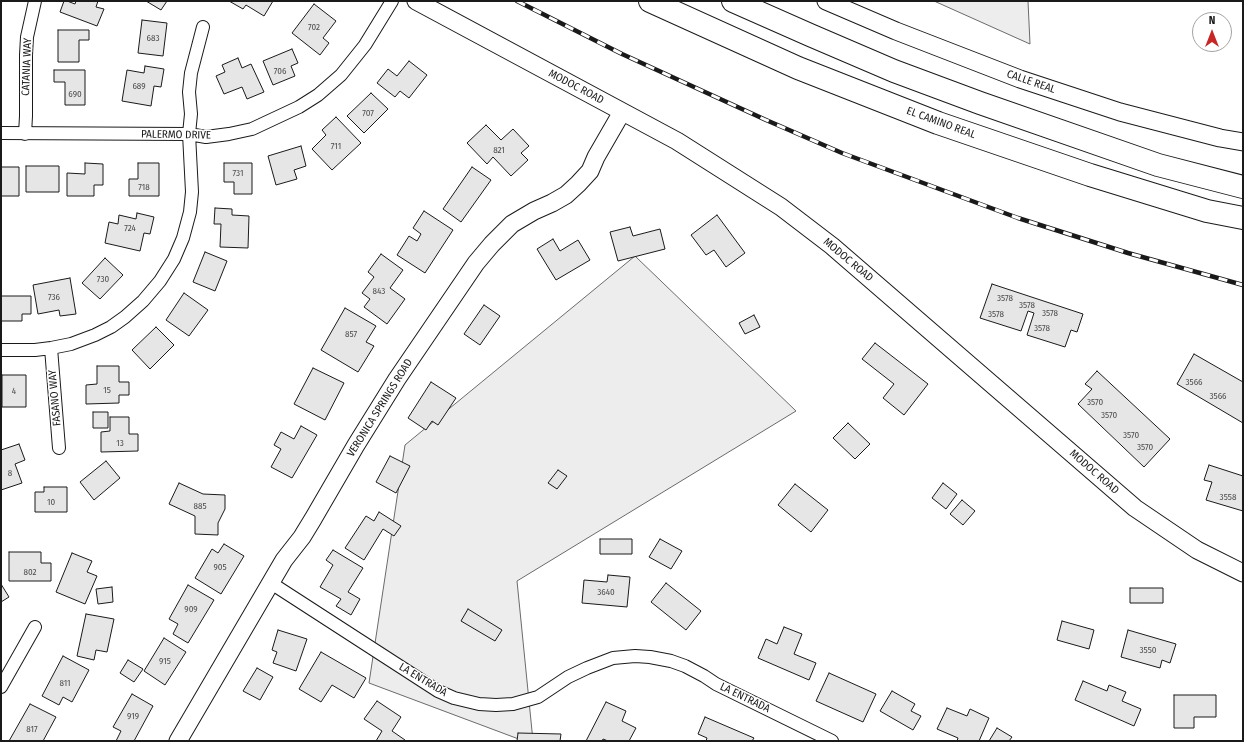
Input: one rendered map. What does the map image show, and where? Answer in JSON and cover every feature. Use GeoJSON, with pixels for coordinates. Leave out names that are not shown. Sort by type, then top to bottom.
{"type":"FeatureCollection","features":[{"type":"Feature","properties":{"kind":"highway","name":"EL CAMINO REAL"},"geometry":{"type":"LineString","coordinates":[[650,1],[798,68],[938,123],[1090,175],[1207,211],[1243,218]]}},
{"type":"Feature","properties":{"kind":"highway"},"geometry":{"type":"LineString","coordinates":[[733,1],[902,73],[980,103],[1158,165],[1243,186]]}},
{"type":"Feature","properties":{"kind":"highway"},"geometry":{"type":"LineString","coordinates":[[1158,165],[1243,171]]}},
{"type":"Feature","properties":{"kind":"highway"},"geometry":{"type":"LineString","coordinates":[[1207,211],[1243,223]]}},
{"type":"Feature","properties":{"kind":"street","name":"CATANIA WAY"},"geometry":{"type":"LineString","coordinates":[[25,134],[27,37],[35,1]]}},
{"type":"Feature","properties":{"kind":"street","name":"PALERMO DRIVE"},"geometry":{"type":"LineString","coordinates":[[1,133],[189,134],[206,137],[252,129],[272,121],[305,103],[318,95],[341,76],[365,45],[392,1]]}},
{"type":"Feature","properties":{"kind":"street","name":"MODOC ROAD"},"geometry":{"type":"LineString","coordinates":[[416,1],[692,149],[781,207],[838,251],[1135,508],[1197,550],[1243,574]]}},
{"type":"Feature","properties":{"kind":"street","name":"CALLE REAL"},"geometry":{"type":"LineString","coordinates":[[826,1],[896,31],[1020,79],[1120,112],[1220,138],[1243,142]]}},
{"type":"Feature","properties":{"kind":"street"},"geometry":{"type":"LineString","coordinates":[[1,350],[36,350],[51,348],[70,344],[95,335],[125,317],[143,302],[160,281],[174,259],[183,238],[190,212],[192,192],[189,134],[191,114],[189,92],[191,73],[203,27]]}},
{"type":"Feature","properties":{"kind":"street","name":"VERONICA SPRINGS ROAD"},"geometry":{"type":"LineString","coordinates":[[178,741],[284,560],[302,537],[397,379],[476,262],[512,224],[566,195],[578,184],[590,171],[596,157],[622,112]]}},
{"type":"Feature","properties":{"kind":"street","name":"FASANO WAY"},"geometry":{"type":"LineString","coordinates":[[51,348],[59,448]]}},
{"type":"Feature","properties":{"kind":"street","name":"LA ENTRADA"},"geometry":{"type":"LineString","coordinates":[[271,583],[438,691],[454,698],[479,704],[513,704],[538,697],[568,677],[613,658],[635,656],[650,657],[685,666],[716,684],[832,741]]}},
{"type":"Feature","properties":{"kind":"street"},"geometry":{"type":"LineString","coordinates":[[1,687],[35,627]]}},
{"type":"Feature","properties":{"kind":"shaded area"},"geometry":{"type":"Polygon","coordinates":[[[934,1],[1028,1],[1030,44],[934,1]]]}},
{"type":"Feature","properties":{"kind":"shaded area"},"geometry":{"type":"Polygon","coordinates":[[[635,256],[796,411],[517,581],[533,741],[524,741],[369,683],[405,445],[635,256]]]}},
{"type":"Feature","properties":{"kind":"building"},"geometry":{"type":"Polygon","coordinates":[[[64,1],[75,4],[76,1],[98,1],[96,7],[104,9],[97,26],[60,12],[64,1]]]}},
{"type":"Feature","properties":{"kind":"building"},"geometry":{"type":"Polygon","coordinates":[[[146,1],[167,1],[161,10],[146,1]]]}},
{"type":"Feature","properties":{"kind":"building"},"geometry":{"type":"Polygon","coordinates":[[[229,1],[273,1],[264,16],[246,5],[243,9],[229,1]]]}},
{"type":"Feature","properties":{"kind":"building"},"geometry":{"type":"Polygon","coordinates":[[[314,4],[336,21],[323,38],[329,43],[320,55],[292,33],[314,4]]]}},
{"type":"Feature","properties":{"kind":"building"},"geometry":{"type":"Polygon","coordinates":[[[142,20],[167,23],[163,56],[138,53],[142,20]]]}},
{"type":"Feature","properties":{"kind":"building"},"geometry":{"type":"Polygon","coordinates":[[[58,30],[89,30],[89,40],[79,40],[79,62],[58,62],[58,30]]]}},
{"type":"Feature","properties":{"kind":"building"},"geometry":{"type":"Polygon","coordinates":[[[292,49],[298,63],[291,66],[295,76],[273,85],[263,61],[292,49]]]}},
{"type":"Feature","properties":{"kind":"building"},"geometry":{"type":"Polygon","coordinates":[[[238,58],[242,68],[251,64],[264,92],[247,99],[242,87],[224,94],[216,76],[225,72],[222,65],[238,58]]]}},
{"type":"Feature","properties":{"kind":"building"},"geometry":{"type":"Polygon","coordinates":[[[409,61],[427,75],[409,98],[400,91],[395,97],[377,83],[388,69],[397,76],[409,61]]]}},
{"type":"Feature","properties":{"kind":"building"},"geometry":{"type":"Polygon","coordinates":[[[145,66],[164,69],[161,87],[154,86],[151,106],[122,101],[127,70],[144,73],[145,66]]]}},
{"type":"Feature","properties":{"kind":"building"},"geometry":{"type":"Polygon","coordinates":[[[54,70],[85,70],[85,105],[65,105],[65,82],[54,82],[54,70]]]}},
{"type":"Feature","properties":{"kind":"building"},"geometry":{"type":"Polygon","coordinates":[[[371,93],[388,109],[364,133],[347,116],[371,93]]]}},
{"type":"Feature","properties":{"kind":"building"},"geometry":{"type":"Polygon","coordinates":[[[336,117],[361,143],[332,170],[312,149],[326,135],[322,130],[336,117]]]}},
{"type":"Feature","properties":{"kind":"building"},"geometry":{"type":"Polygon","coordinates":[[[486,125],[501,140],[513,129],[529,146],[521,153],[528,160],[511,176],[493,157],[487,164],[467,143],[486,125]]]}},
{"type":"Feature","properties":{"kind":"building"},"geometry":{"type":"Polygon","coordinates":[[[301,146],[306,166],[294,170],[297,179],[276,185],[268,156],[301,146]]]}},
{"type":"Feature","properties":{"kind":"building"},"geometry":{"type":"Polygon","coordinates":[[[85,163],[103,164],[103,185],[94,185],[94,196],[67,196],[67,173],[85,174],[85,163]]]}},
{"type":"Feature","properties":{"kind":"building"},"geometry":{"type":"Polygon","coordinates":[[[138,163],[159,163],[159,196],[129,196],[129,179],[138,179],[138,163]]]}},
{"type":"Feature","properties":{"kind":"building"},"geometry":{"type":"Polygon","coordinates":[[[224,163],[252,163],[252,194],[234,194],[234,182],[224,182],[224,163]]]}},
{"type":"Feature","properties":{"kind":"building"},"geometry":{"type":"Polygon","coordinates":[[[26,166],[59,166],[59,192],[26,192],[26,166]]]}},
{"type":"Feature","properties":{"kind":"building"},"geometry":{"type":"Polygon","coordinates":[[[1,167],[19,167],[19,196],[1,196],[1,167]]]}},
{"type":"Feature","properties":{"kind":"building"},"geometry":{"type":"Polygon","coordinates":[[[472,167],[491,180],[461,222],[443,209],[472,167]]]}},
{"type":"Feature","properties":{"kind":"building"},"geometry":{"type":"Polygon","coordinates":[[[215,208],[232,209],[232,215],[249,216],[248,248],[220,247],[221,224],[214,224],[215,208]]]}},
{"type":"Feature","properties":{"kind":"building"},"geometry":{"type":"Polygon","coordinates":[[[424,211],[453,230],[425,273],[397,255],[409,236],[417,241],[421,234],[413,228],[424,211]]]}},
{"type":"Feature","properties":{"kind":"building"},"geometry":{"type":"Polygon","coordinates":[[[137,213],[154,217],[150,234],[144,233],[140,251],[105,243],[109,222],[118,224],[119,215],[136,219],[137,213]]]}},
{"type":"Feature","properties":{"kind":"building"},"geometry":{"type":"Polygon","coordinates":[[[717,215],[745,253],[726,267],[714,250],[706,255],[691,235],[717,215]]]}},
{"type":"Feature","properties":{"kind":"building"},"geometry":{"type":"Polygon","coordinates":[[[630,227],[633,236],[660,229],[665,249],[618,261],[610,232],[630,227]]]}},
{"type":"Feature","properties":{"kind":"building"},"geometry":{"type":"Polygon","coordinates":[[[553,239],[560,251],[578,240],[590,260],[556,280],[537,249],[553,239]]]}},
{"type":"Feature","properties":{"kind":"building"},"geometry":{"type":"Polygon","coordinates":[[[205,252],[227,261],[215,291],[193,282],[205,252]]]}},
{"type":"Feature","properties":{"kind":"building"},"geometry":{"type":"Polygon","coordinates":[[[381,254],[403,270],[390,288],[405,299],[387,324],[364,307],[370,299],[362,293],[374,277],[368,272],[381,254]]]}},
{"type":"Feature","properties":{"kind":"building"},"geometry":{"type":"Polygon","coordinates":[[[105,258],[123,275],[100,299],[82,283],[105,258]]]}},
{"type":"Feature","properties":{"kind":"building"},"geometry":{"type":"Polygon","coordinates":[[[70,278],[76,314],[60,316],[59,310],[38,314],[33,285],[70,278]]]}},
{"type":"Feature","properties":{"kind":"building"},"geometry":{"type":"Polygon","coordinates":[[[992,284],[1083,314],[1077,332],[1071,330],[1065,347],[1027,335],[1034,313],[1028,311],[1021,331],[980,318],[992,284]]]}},
{"type":"Feature","properties":{"kind":"building"},"geometry":{"type":"Polygon","coordinates":[[[184,293],[208,310],[189,336],[166,320],[184,293]]]}},
{"type":"Feature","properties":{"kind":"building"},"geometry":{"type":"Polygon","coordinates":[[[1,296],[31,296],[31,314],[22,314],[22,321],[1,321],[1,296]]]}},
{"type":"Feature","properties":{"kind":"building"},"geometry":{"type":"Polygon","coordinates":[[[484,305],[500,316],[480,345],[464,334],[484,305]]]}},
{"type":"Feature","properties":{"kind":"building"},"geometry":{"type":"Polygon","coordinates":[[[345,308],[376,326],[366,342],[374,346],[358,372],[321,350],[345,308]]]}},
{"type":"Feature","properties":{"kind":"building"},"geometry":{"type":"Polygon","coordinates":[[[754,315],[760,327],[745,334],[739,323],[754,315]]]}},
{"type":"Feature","properties":{"kind":"building"},"geometry":{"type":"Polygon","coordinates":[[[156,327],[174,345],[150,369],[132,350],[156,327]]]}},
{"type":"Feature","properties":{"kind":"building"},"geometry":{"type":"Polygon","coordinates":[[[875,343],[928,384],[904,415],[883,398],[894,384],[862,359],[875,343]]]}},
{"type":"Feature","properties":{"kind":"building"},"geometry":{"type":"Polygon","coordinates":[[[1194,354],[1243,382],[1243,423],[1177,384],[1194,354]]]}},
{"type":"Feature","properties":{"kind":"building"},"geometry":{"type":"Polygon","coordinates":[[[97,366],[119,366],[119,382],[129,382],[129,395],[119,395],[119,403],[86,404],[86,385],[97,384],[97,366]]]}},
{"type":"Feature","properties":{"kind":"building"},"geometry":{"type":"Polygon","coordinates":[[[313,368],[344,383],[325,420],[294,404],[313,368]]]}},
{"type":"Feature","properties":{"kind":"building"},"geometry":{"type":"Polygon","coordinates":[[[1097,371],[1170,439],[1144,467],[1078,404],[1092,389],[1085,384],[1097,371]]]}},
{"type":"Feature","properties":{"kind":"building"},"geometry":{"type":"Polygon","coordinates":[[[2,375],[26,375],[26,407],[2,407],[2,375]]]}},
{"type":"Feature","properties":{"kind":"building"},"geometry":{"type":"Polygon","coordinates":[[[431,382],[456,398],[438,425],[432,421],[426,430],[408,418],[431,382]]]}},
{"type":"Feature","properties":{"kind":"building"},"geometry":{"type":"Polygon","coordinates":[[[93,412],[108,412],[108,428],[93,428],[93,412]]]}},
{"type":"Feature","properties":{"kind":"building"},"geometry":{"type":"Polygon","coordinates":[[[110,417],[129,417],[129,434],[138,434],[138,451],[101,452],[101,432],[110,431],[110,417]]]}},
{"type":"Feature","properties":{"kind":"building"},"geometry":{"type":"Polygon","coordinates":[[[848,423],[870,444],[855,459],[833,438],[848,423]]]}},
{"type":"Feature","properties":{"kind":"building"},"geometry":{"type":"Polygon","coordinates":[[[301,426],[317,435],[292,478],[271,467],[281,449],[274,445],[281,432],[294,439],[301,426]]]}},
{"type":"Feature","properties":{"kind":"building"},"geometry":{"type":"Polygon","coordinates":[[[19,444],[25,460],[15,464],[22,483],[1,490],[1,450],[19,444]]]}},
{"type":"Feature","properties":{"kind":"building"},"geometry":{"type":"Polygon","coordinates":[[[390,456],[410,466],[396,493],[376,482],[390,456]]]}},
{"type":"Feature","properties":{"kind":"building"},"geometry":{"type":"Polygon","coordinates":[[[106,461],[120,478],[94,500],[80,482],[106,461]]]}},
{"type":"Feature","properties":{"kind":"building"},"geometry":{"type":"Polygon","coordinates":[[[1209,465],[1243,476],[1243,511],[1206,500],[1212,482],[1204,480],[1209,465]]]}},
{"type":"Feature","properties":{"kind":"building"},"geometry":{"type":"Polygon","coordinates":[[[558,470],[567,476],[557,489],[548,483],[558,470]]]}},
{"type":"Feature","properties":{"kind":"building"},"geometry":{"type":"Polygon","coordinates":[[[179,483],[203,494],[225,495],[225,509],[218,523],[218,535],[195,534],[195,516],[169,504],[179,483]]]}},
{"type":"Feature","properties":{"kind":"building"},"geometry":{"type":"Polygon","coordinates":[[[943,483],[957,494],[946,509],[932,498],[943,483]]]}},
{"type":"Feature","properties":{"kind":"building"},"geometry":{"type":"Polygon","coordinates":[[[795,484],[828,510],[811,532],[778,505],[795,484]]]}},
{"type":"Feature","properties":{"kind":"building"},"geometry":{"type":"Polygon","coordinates":[[[44,487],[67,487],[67,512],[35,512],[35,492],[44,492],[44,487]]]}},
{"type":"Feature","properties":{"kind":"building"},"geometry":{"type":"Polygon","coordinates":[[[962,500],[975,511],[963,525],[950,514],[962,500]]]}},
{"type":"Feature","properties":{"kind":"building"},"geometry":{"type":"Polygon","coordinates":[[[379,512],[401,526],[394,536],[383,529],[364,560],[345,548],[366,516],[374,521],[379,512]]]}},
{"type":"Feature","properties":{"kind":"building"},"geometry":{"type":"Polygon","coordinates":[[[600,539],[632,539],[632,554],[600,554],[600,539]]]}},
{"type":"Feature","properties":{"kind":"building"},"geometry":{"type":"Polygon","coordinates":[[[660,539],[682,551],[671,569],[649,557],[660,539]]]}},
{"type":"Feature","properties":{"kind":"building"},"geometry":{"type":"Polygon","coordinates":[[[224,544],[244,556],[221,594],[195,578],[212,549],[218,553],[224,544]]]}},
{"type":"Feature","properties":{"kind":"building"},"geometry":{"type":"Polygon","coordinates":[[[333,550],[363,568],[348,592],[360,599],[351,615],[336,606],[341,599],[320,587],[333,565],[326,560],[333,550]]]}},
{"type":"Feature","properties":{"kind":"building"},"geometry":{"type":"Polygon","coordinates":[[[9,552],[41,552],[41,563],[51,563],[51,581],[9,581],[9,552]]]}},
{"type":"Feature","properties":{"kind":"building"},"geometry":{"type":"Polygon","coordinates":[[[72,553],[92,561],[87,572],[97,576],[85,604],[56,592],[72,553]]]}},
{"type":"Feature","properties":{"kind":"building"},"geometry":{"type":"Polygon","coordinates":[[[608,575],[630,577],[627,607],[582,603],[584,580],[607,582],[608,575]]]}},
{"type":"Feature","properties":{"kind":"building"},"geometry":{"type":"Polygon","coordinates":[[[666,583],[701,611],[686,630],[651,602],[666,583]]]}},
{"type":"Feature","properties":{"kind":"building"},"geometry":{"type":"Polygon","coordinates":[[[1,584],[9,597],[1,602],[1,584]]]}},
{"type":"Feature","properties":{"kind":"building"},"geometry":{"type":"Polygon","coordinates":[[[188,585],[214,600],[188,643],[173,634],[178,624],[169,619],[188,585]]]}},
{"type":"Feature","properties":{"kind":"building"},"geometry":{"type":"Polygon","coordinates":[[[112,587],[113,602],[98,604],[96,589],[112,587]]]}},
{"type":"Feature","properties":{"kind":"building"},"geometry":{"type":"Polygon","coordinates":[[[1130,588],[1163,588],[1163,603],[1130,603],[1130,588]]]}},
{"type":"Feature","properties":{"kind":"building"},"geometry":{"type":"Polygon","coordinates":[[[468,609],[502,630],[495,641],[461,621],[468,609]]]}},
{"type":"Feature","properties":{"kind":"building"},"geometry":{"type":"Polygon","coordinates":[[[86,614],[114,619],[107,652],[96,650],[94,660],[77,656],[86,614]]]}},
{"type":"Feature","properties":{"kind":"building"},"geometry":{"type":"Polygon","coordinates":[[[1062,621],[1094,630],[1089,649],[1057,640],[1062,621]]]}},
{"type":"Feature","properties":{"kind":"building"},"geometry":{"type":"Polygon","coordinates":[[[784,627],[802,634],[794,654],[816,663],[809,680],[758,658],[766,639],[777,644],[784,627]]]}},
{"type":"Feature","properties":{"kind":"building"},"geometry":{"type":"Polygon","coordinates":[[[278,630],[307,639],[296,671],[273,663],[277,652],[272,650],[278,630]]]}},
{"type":"Feature","properties":{"kind":"building"},"geometry":{"type":"Polygon","coordinates":[[[1128,630],[1176,644],[1170,663],[1162,660],[1160,668],[1121,657],[1128,630]]]}},
{"type":"Feature","properties":{"kind":"building"},"geometry":{"type":"Polygon","coordinates":[[[164,638],[186,652],[165,685],[144,671],[164,638]]]}},
{"type":"Feature","properties":{"kind":"building"},"geometry":{"type":"Polygon","coordinates":[[[321,652],[366,678],[354,698],[332,685],[321,702],[299,689],[321,652]]]}},
{"type":"Feature","properties":{"kind":"building"},"geometry":{"type":"Polygon","coordinates":[[[63,656],[89,670],[72,702],[63,697],[59,705],[42,696],[63,656]]]}},
{"type":"Feature","properties":{"kind":"building"},"geometry":{"type":"Polygon","coordinates":[[[128,660],[143,669],[134,682],[120,673],[128,660]]]}},
{"type":"Feature","properties":{"kind":"building"},"geometry":{"type":"Polygon","coordinates":[[[257,668],[273,677],[260,700],[243,691],[257,668]]]}},
{"type":"Feature","properties":{"kind":"building"},"geometry":{"type":"Polygon","coordinates":[[[829,673],[876,694],[863,722],[816,701],[829,673]]]}},
{"type":"Feature","properties":{"kind":"building"},"geometry":{"type":"Polygon","coordinates":[[[1083,681],[1107,691],[1109,685],[1126,692],[1122,701],[1141,709],[1134,726],[1075,700],[1083,681]]]}},
{"type":"Feature","properties":{"kind":"building"},"geometry":{"type":"Polygon","coordinates":[[[892,691],[915,704],[911,711],[921,716],[913,730],[880,711],[892,691]]]}},
{"type":"Feature","properties":{"kind":"building"},"geometry":{"type":"Polygon","coordinates":[[[132,694],[153,706],[134,741],[116,741],[121,731],[113,727],[132,694]]]}},
{"type":"Feature","properties":{"kind":"building"},"geometry":{"type":"Polygon","coordinates":[[[1174,695],[1216,695],[1216,717],[1194,717],[1194,728],[1174,728],[1174,695]]]}},
{"type":"Feature","properties":{"kind":"building"},"geometry":{"type":"Polygon","coordinates":[[[377,701],[401,717],[392,731],[405,740],[404,741],[376,741],[382,731],[364,719],[377,701]]]}},
{"type":"Feature","properties":{"kind":"building"},"geometry":{"type":"Polygon","coordinates":[[[606,702],[626,711],[622,721],[636,728],[629,741],[608,741],[603,739],[602,741],[586,741],[606,702]]]}},
{"type":"Feature","properties":{"kind":"building"},"geometry":{"type":"Polygon","coordinates":[[[30,704],[56,717],[43,741],[9,741],[30,704]]]}},
{"type":"Feature","properties":{"kind":"building"},"geometry":{"type":"Polygon","coordinates":[[[947,708],[967,716],[970,709],[989,718],[979,741],[957,741],[958,738],[937,729],[947,708]]]}},
{"type":"Feature","properties":{"kind":"building"},"geometry":{"type":"Polygon","coordinates":[[[705,717],[754,738],[752,741],[706,741],[707,738],[698,734],[705,717]]]}},
{"type":"Feature","properties":{"kind":"building"},"geometry":{"type":"Polygon","coordinates":[[[997,728],[1012,737],[1009,741],[989,741],[997,728]]]}},
{"type":"Feature","properties":{"kind":"building"},"geometry":{"type":"Polygon","coordinates":[[[518,733],[561,734],[560,741],[517,741],[518,733]]]}},
{"type":"Feature","properties":{"kind":"railway"},"geometry":{"type":"LineString","coordinates":[[517,1],[622,54],[842,153],[1018,218],[1128,253],[1243,285]]}}]}
